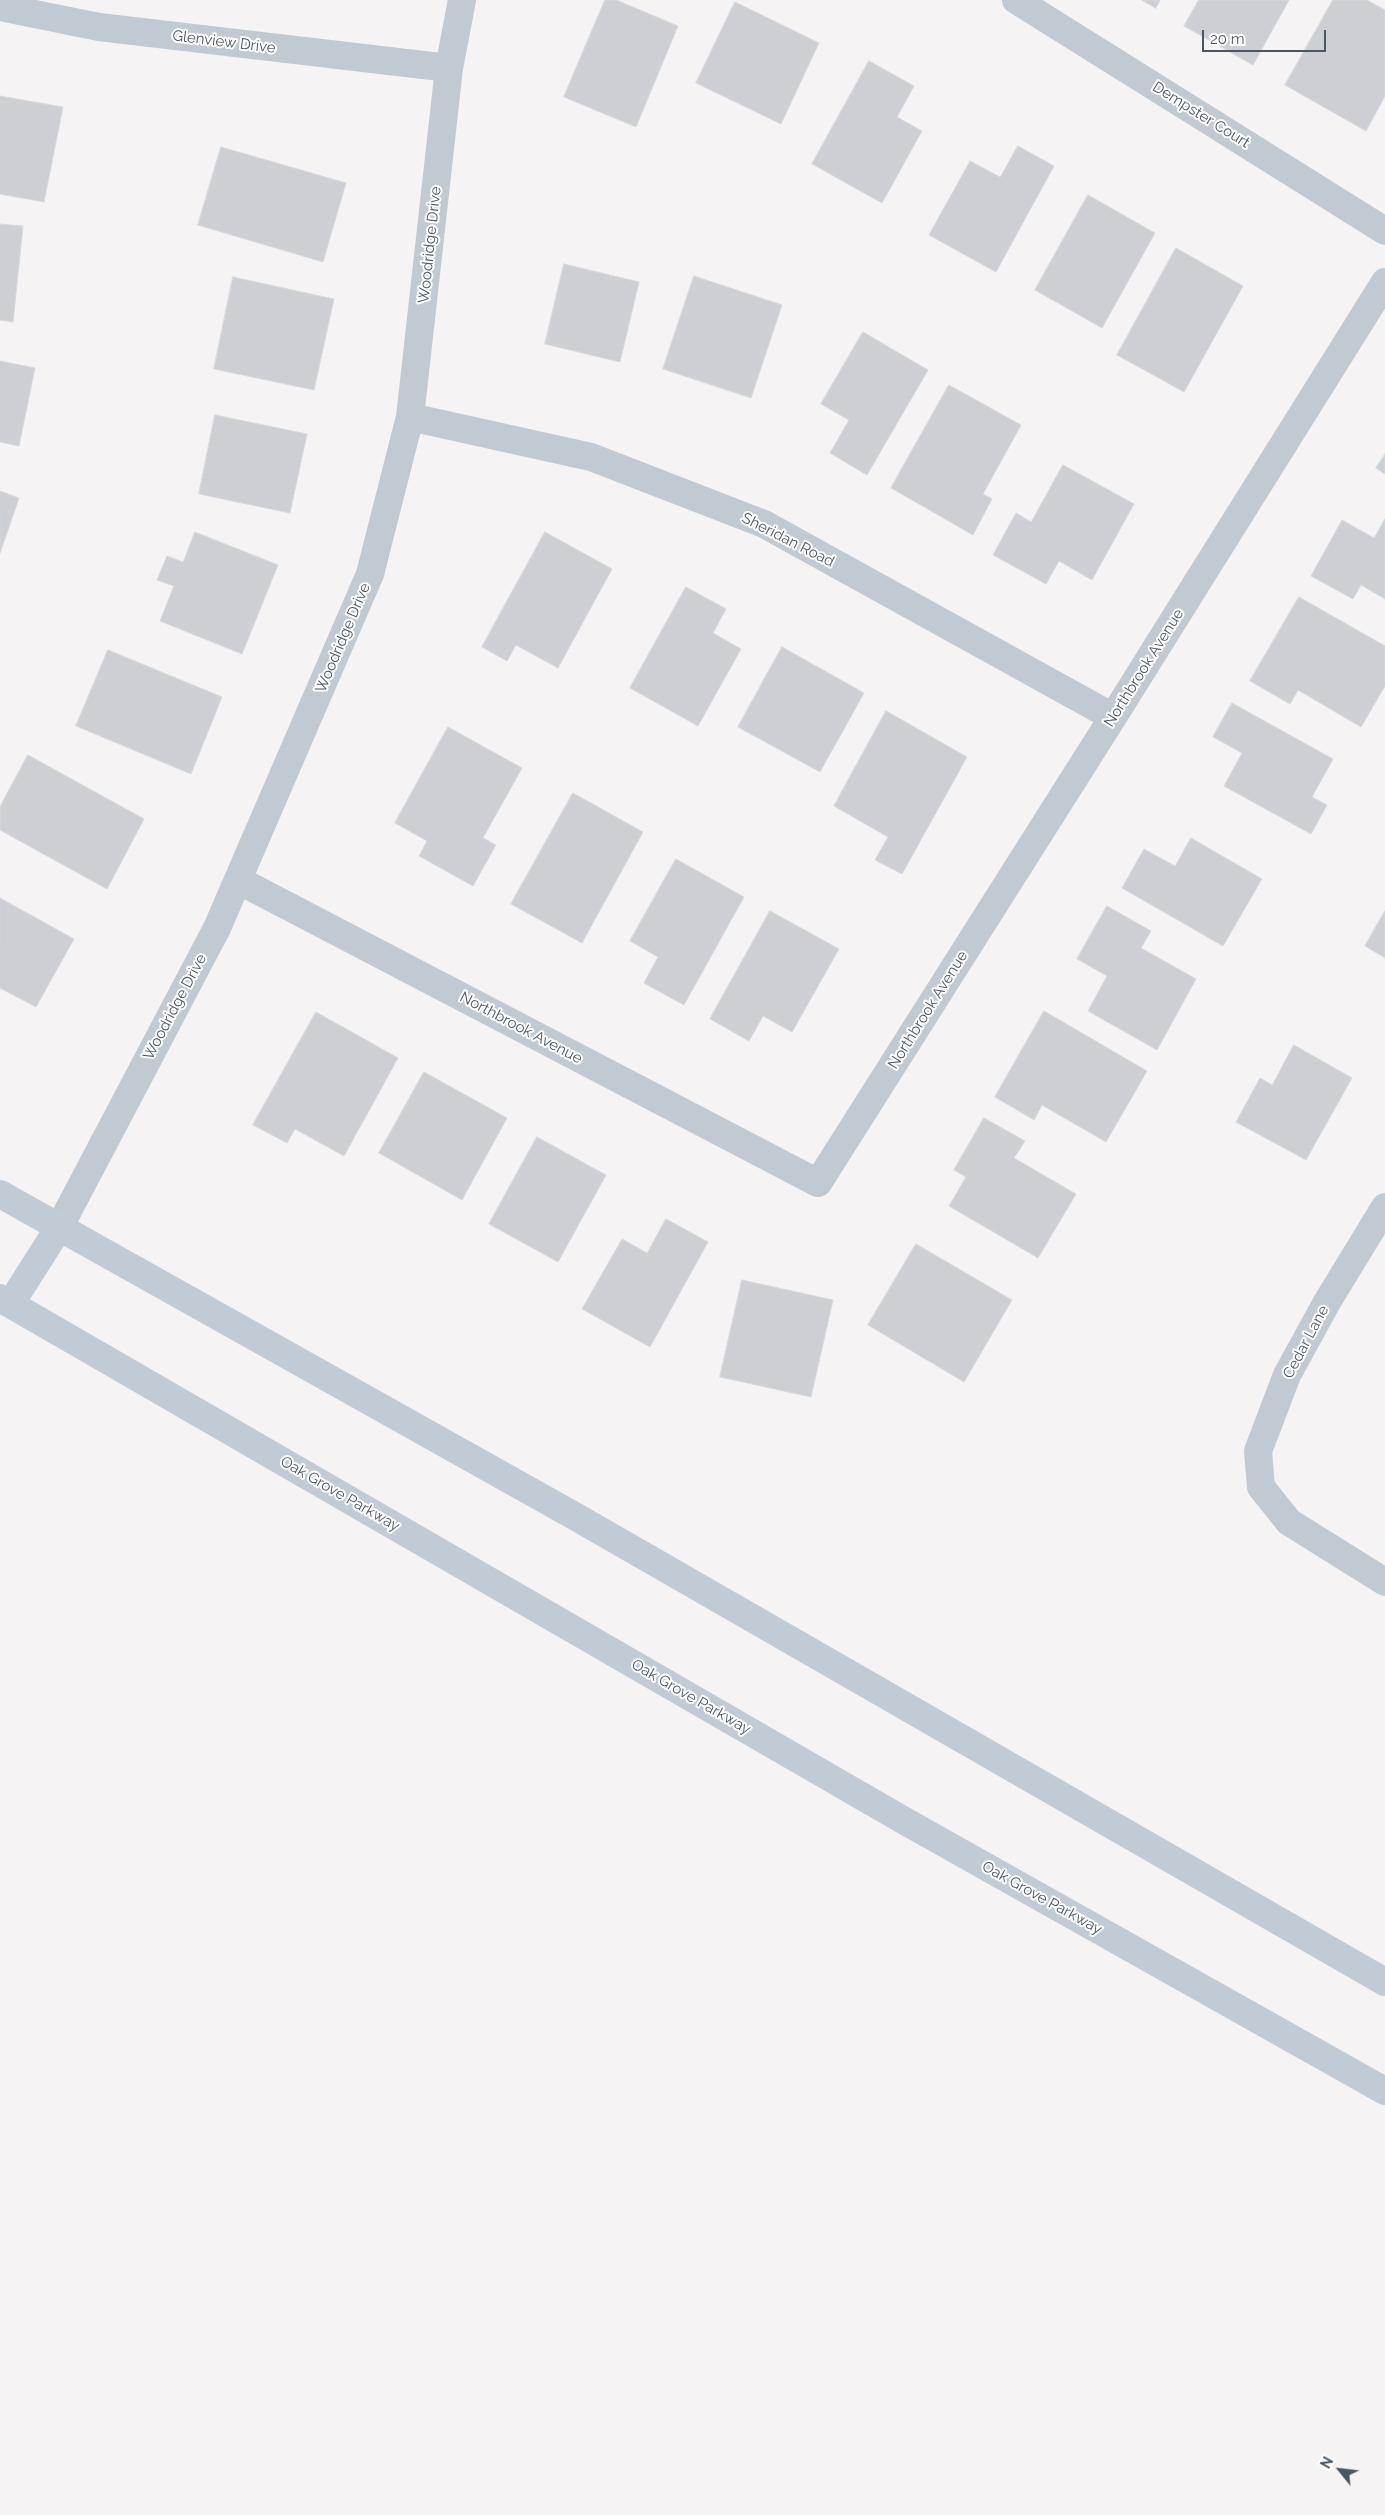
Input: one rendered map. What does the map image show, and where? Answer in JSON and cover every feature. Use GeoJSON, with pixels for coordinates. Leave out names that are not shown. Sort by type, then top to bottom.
{"type":"FeatureCollection","features":[{"type":"Feature","properties":{"kind":"main road"},"geometry":{"type":"LineString","coordinates":[[0,1194],[578,1518],[1385,1982]]}},
{"type":"Feature","properties":{"kind":"main road"},"geometry":{"type":"LineString","coordinates":[[5,1301],[60,1226]]}},
{"type":"Feature","properties":{"kind":"main road","name":"Oak Grove Parkway"},"geometry":{"type":"LineString","coordinates":[[5,1301],[911,1825],[1385,2091]]}},
{"type":"Feature","properties":{"kind":"street","name":"Woodridge Drive"},"geometry":{"type":"LineString","coordinates":[[60,1226],[217,928],[370,574],[410,417],[449,68],[462,0]]}},
{"type":"Feature","properties":{"kind":"street","name":"Dempster Court"},"geometry":{"type":"LineString","coordinates":[[1016,0],[1385,231]]}},
{"type":"Feature","properties":{"kind":"street","name":"Glenview Drive"},"geometry":{"type":"LineString","coordinates":[[0,8],[99,27],[449,68]]}},
{"type":"Feature","properties":{"kind":"street","name":"Northbrook Avenue"},"geometry":{"type":"LineString","coordinates":[[238,880],[818,1183],[1385,282]]}},
{"type":"Feature","properties":{"kind":"street","name":"Sheridan Road"},"geometry":{"type":"LineString","coordinates":[[410,417],[591,457],[764,524],[1113,717]]}},
{"type":"Feature","properties":{"kind":"street","name":"Cedar Lane"},"geometry":{"type":"LineString","coordinates":[[1385,1207],[1327,1302],[1287,1375],[1258,1451],[1261,1487],[1289,1522],[1385,1582]]}},
{"type":"Feature","properties":{"kind":"building"},"geometry":{"type":"Polygon","coordinates":[[[605,0],[616,0],[678,26],[636,127],[564,97],[605,0]]]}},
{"type":"Feature","properties":{"kind":"building"},"geometry":{"type":"Polygon","coordinates":[[[1142,0],[1160,0],[1156,8],[1142,0]]]}},
{"type":"Feature","properties":{"kind":"building"},"geometry":{"type":"Polygon","coordinates":[[[1199,0],[1289,0],[1253,65],[1184,26],[1199,0]]]}},
{"type":"Feature","properties":{"kind":"building"},"geometry":{"type":"Polygon","coordinates":[[[1333,0],[1367,0],[1385,10],[1385,96],[1366,131],[1285,85],[1333,0]]]}},
{"type":"Feature","properties":{"kind":"building"},"geometry":{"type":"Polygon","coordinates":[[[735,2],[819,43],[781,124],[696,83],[735,2]]]}},
{"type":"Feature","properties":{"kind":"building"},"geometry":{"type":"Polygon","coordinates":[[[869,61],[914,86],[897,117],[922,131],[882,203],[812,164],[869,61]]]}},
{"type":"Feature","properties":{"kind":"building"},"geometry":{"type":"Polygon","coordinates":[[[0,96],[63,107],[44,202],[0,194],[0,96]]]}},
{"type":"Feature","properties":{"kind":"building"},"geometry":{"type":"Polygon","coordinates":[[[1018,146],[1054,166],[996,272],[929,235],[970,161],[1000,177],[1018,146]]]}},
{"type":"Feature","properties":{"kind":"building"},"geometry":{"type":"Polygon","coordinates":[[[221,147],[346,183],[323,262],[198,225],[221,147]]]}},
{"type":"Feature","properties":{"kind":"building"},"geometry":{"type":"Polygon","coordinates":[[[1088,195],[1155,233],[1102,328],[1035,290],[1088,195]]]}},
{"type":"Feature","properties":{"kind":"building"},"geometry":{"type":"Polygon","coordinates":[[[0,224],[23,226],[13,322],[0,320],[0,224]]]}},
{"type":"Feature","properties":{"kind":"building"},"geometry":{"type":"Polygon","coordinates":[[[1176,248],[1243,286],[1184,392],[1117,355],[1176,248]]]}},
{"type":"Feature","properties":{"kind":"building"},"geometry":{"type":"Polygon","coordinates":[[[564,264],[639,282],[620,362],[545,344],[564,264]]]}},
{"type":"Feature","properties":{"kind":"building"},"geometry":{"type":"Polygon","coordinates":[[[694,276],[782,305],[751,398],[663,369],[694,276]]]}},
{"type":"Feature","properties":{"kind":"building"},"geometry":{"type":"Polygon","coordinates":[[[233,277],[334,299],[314,390],[214,369],[233,277]]]}},
{"type":"Feature","properties":{"kind":"building"},"geometry":{"type":"Polygon","coordinates":[[[863,332],[928,370],[867,475],[830,453],[849,420],[821,404],[863,332]]]}},
{"type":"Feature","properties":{"kind":"building"},"geometry":{"type":"Polygon","coordinates":[[[0,361],[35,368],[19,446],[0,442],[0,361]]]}},
{"type":"Feature","properties":{"kind":"building"},"geometry":{"type":"Polygon","coordinates":[[[949,385],[1021,425],[983,494],[992,499],[973,535],[891,488],[949,385]]]}},
{"type":"Feature","properties":{"kind":"building"},"geometry":{"type":"Polygon","coordinates":[[[215,415],[307,434],[290,513],[199,494],[215,415]]]}},
{"type":"Feature","properties":{"kind":"building"},"geometry":{"type":"Polygon","coordinates":[[[1385,454],[1385,474],[1376,468],[1385,454]]]}},
{"type":"Feature","properties":{"kind":"building"},"geometry":{"type":"Polygon","coordinates":[[[1063,465],[1134,504],[1092,580],[1059,561],[1046,584],[993,555],[1016,513],[1031,522],[1063,465]]]}},
{"type":"Feature","properties":{"kind":"building"},"geometry":{"type":"Polygon","coordinates":[[[0,491],[19,498],[0,553],[0,491]]]}},
{"type":"Feature","properties":{"kind":"building"},"geometry":{"type":"Polygon","coordinates":[[[1385,519],[1385,599],[1361,585],[1353,599],[1311,576],[1342,520],[1374,538],[1385,519]]]}},
{"type":"Feature","properties":{"kind":"building"},"geometry":{"type":"Polygon","coordinates":[[[195,532],[278,565],[242,654],[160,621],[174,586],[157,580],[167,556],[183,562],[195,532]]]}},
{"type":"Feature","properties":{"kind":"building"},"geometry":{"type":"Polygon","coordinates":[[[545,532],[612,569],[558,668],[516,645],[507,661],[482,647],[545,532]]]}},
{"type":"Feature","properties":{"kind":"building"},"geometry":{"type":"Polygon","coordinates":[[[686,587],[726,609],[713,633],[741,649],[698,726],[630,688],[686,587]]]}},
{"type":"Feature","properties":{"kind":"building"},"geometry":{"type":"Polygon","coordinates":[[[1299,597],[1385,646],[1385,686],[1361,727],[1298,690],[1290,704],[1250,681],[1299,597]]]}},
{"type":"Feature","properties":{"kind":"building"},"geometry":{"type":"Polygon","coordinates":[[[782,647],[864,693],[820,772],[738,727],[782,647]]]}},
{"type":"Feature","properties":{"kind":"building"},"geometry":{"type":"Polygon","coordinates":[[[108,650],[222,697],[191,774],[76,726],[108,650]]]}},
{"type":"Feature","properties":{"kind":"building"},"geometry":{"type":"Polygon","coordinates":[[[1232,703],[1333,759],[1312,797],[1327,805],[1311,834],[1224,786],[1242,753],[1213,737],[1232,703]]]}},
{"type":"Feature","properties":{"kind":"building"},"geometry":{"type":"Polygon","coordinates":[[[886,711],[967,757],[902,874],[875,860],[888,837],[834,806],[886,711]]]}},
{"type":"Feature","properties":{"kind":"building"},"geometry":{"type":"Polygon","coordinates":[[[448,727],[522,768],[483,838],[496,845],[473,886],[419,856],[427,841],[395,823],[448,727]]]}},
{"type":"Feature","properties":{"kind":"building"},"geometry":{"type":"Polygon","coordinates":[[[28,755],[144,819],[107,889],[0,830],[0,807],[28,755]]]}},
{"type":"Feature","properties":{"kind":"building"},"geometry":{"type":"Polygon","coordinates":[[[573,793],[643,832],[582,943],[511,904],[573,793]]]}},
{"type":"Feature","properties":{"kind":"building"},"geometry":{"type":"Polygon","coordinates":[[[1191,838],[1262,879],[1223,946],[1122,888],[1144,849],[1175,866],[1191,838]]]}},
{"type":"Feature","properties":{"kind":"building"},"geometry":{"type":"Polygon","coordinates":[[[676,859],[744,897],[684,1005],[644,983],[658,957],[630,941],[676,859]]]}},
{"type":"Feature","properties":{"kind":"building"},"geometry":{"type":"Polygon","coordinates":[[[0,898],[74,939],[36,1007],[0,988],[0,898]]]}},
{"type":"Feature","properties":{"kind":"building"},"geometry":{"type":"Polygon","coordinates":[[[1107,906],[1151,931],[1141,948],[1196,979],[1157,1050],[1088,1011],[1107,976],[1077,959],[1107,906]]]}},
{"type":"Feature","properties":{"kind":"building"},"geometry":{"type":"Polygon","coordinates":[[[770,911],[839,949],[792,1032],[763,1016],[749,1041],[710,1019],[770,911]]]}},
{"type":"Feature","properties":{"kind":"building"},"geometry":{"type":"Polygon","coordinates":[[[1385,911],[1385,958],[1365,946],[1385,911]]]}},
{"type":"Feature","properties":{"kind":"building"},"geometry":{"type":"Polygon","coordinates":[[[1044,1011],[1147,1071],[1106,1142],[1042,1105],[1034,1120],[995,1097],[1044,1011]]]}},
{"type":"Feature","properties":{"kind":"building"},"geometry":{"type":"Polygon","coordinates":[[[316,1012],[398,1058],[344,1156],[295,1129],[287,1143],[253,1125],[316,1012]]]}},
{"type":"Feature","properties":{"kind":"building"},"geometry":{"type":"Polygon","coordinates":[[[1294,1045],[1352,1078],[1306,1160],[1236,1122],[1260,1078],[1272,1085],[1294,1045]]]}},
{"type":"Feature","properties":{"kind":"building"},"geometry":{"type":"Polygon","coordinates":[[[424,1072],[507,1118],[462,1200],[379,1153],[424,1072]]]}},
{"type":"Feature","properties":{"kind":"building"},"geometry":{"type":"Polygon","coordinates":[[[984,1118],[1025,1141],[1014,1158],[1076,1194],[1038,1258],[949,1206],[966,1177],[954,1170],[984,1118]]]}},
{"type":"Feature","properties":{"kind":"building"},"geometry":{"type":"Polygon","coordinates":[[[537,1137],[606,1175],[558,1262],[489,1224],[537,1137]]]}},
{"type":"Feature","properties":{"kind":"building"},"geometry":{"type":"Polygon","coordinates":[[[666,1219],[708,1242],[650,1347],[582,1309],[622,1239],[647,1253],[666,1219]]]}},
{"type":"Feature","properties":{"kind":"building"},"geometry":{"type":"Polygon","coordinates":[[[916,1244],[1012,1300],[964,1382],[868,1325],[916,1244]]]}},
{"type":"Feature","properties":{"kind":"building"},"geometry":{"type":"Polygon","coordinates":[[[742,1280],[833,1300],[811,1397],[720,1377],[742,1280]]]}}]}
